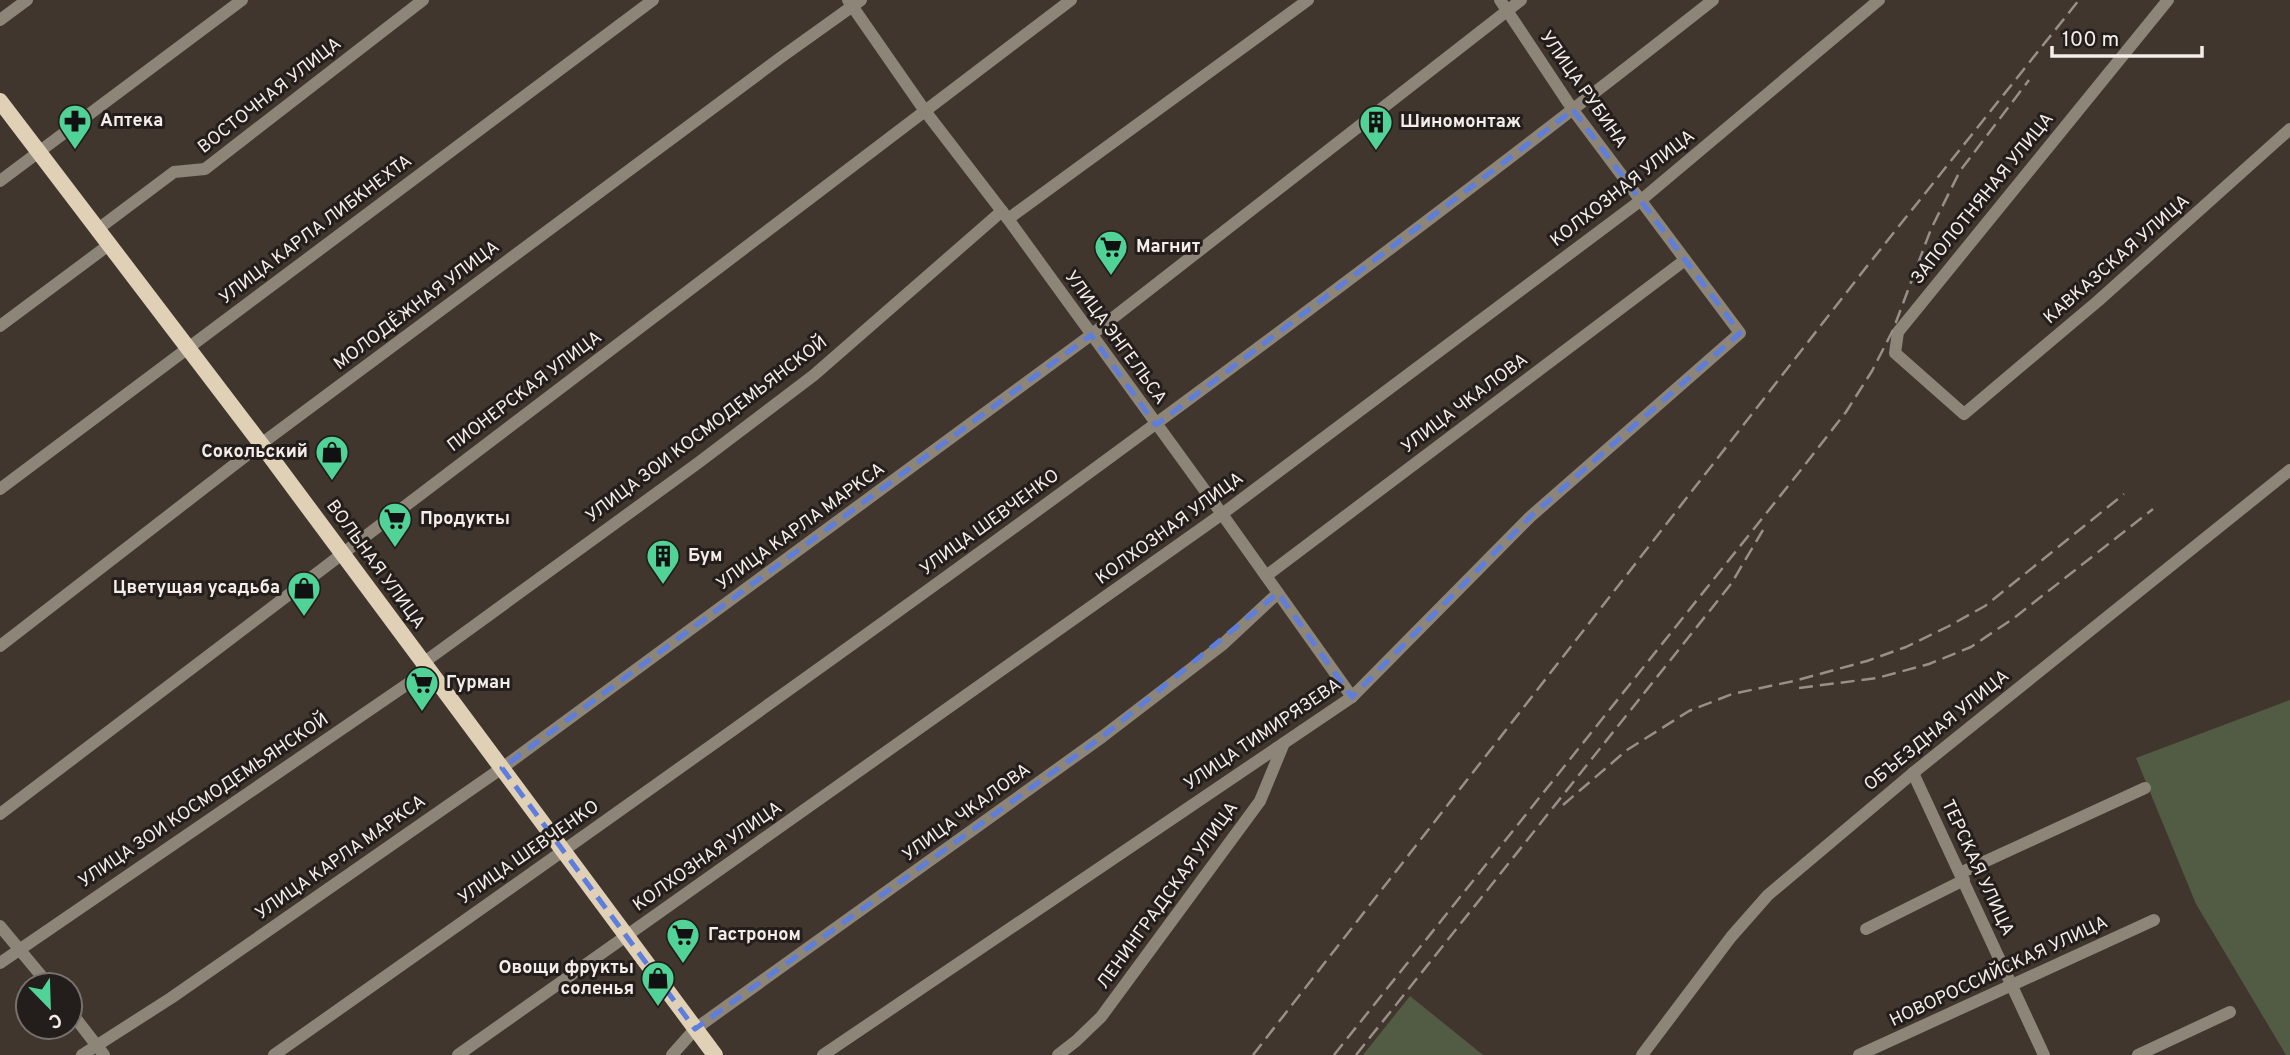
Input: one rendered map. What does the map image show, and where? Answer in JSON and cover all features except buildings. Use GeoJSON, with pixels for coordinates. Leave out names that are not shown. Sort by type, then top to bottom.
{"type":"FeatureCollection","features":[{"type":"Feature","properties":{"kind":"main road","name":"ВОЛЬНАЯ УЛИЦА"},"geometry":{"type":"LineString","coordinates":[[0,101],[261,444],[715,1055]]}},
{"type":"Feature","properties":{"kind":"street"},"geometry":{"type":"LineString","coordinates":[[0,20],[27,0]]}},
{"type":"Feature","properties":{"kind":"street"},"geometry":{"type":"LineString","coordinates":[[0,181],[242,0]]}},
{"type":"Feature","properties":{"kind":"street","name":"ВОСТОЧНАЯ УЛИЦА"},"geometry":{"type":"LineString","coordinates":[[98,229],[174,172],[205,169],[423,0]]}},
{"type":"Feature","properties":{"kind":"street","name":"УЛИЦА КАРЛА ЛИБКНЕХТА"},"geometry":{"type":"LineString","coordinates":[[0,489],[653,0]]}},
{"type":"Feature","properties":{"kind":"street","name":"ПИОНЕРСКАЯ УЛИЦА"},"geometry":{"type":"LineString","coordinates":[[0,814],[1071,0]]}},
{"type":"Feature","properties":{"kind":"street","name":"УЛИЦА ЗОИ КОСМОДЕМЬЯНСКОЙ"},"geometry":{"type":"LineString","coordinates":[[0,963],[426,666],[814,375],[1005,215],[1308,0]]}},
{"type":"Feature","properties":{"kind":"street","name":"УЛИЦА КАРЛА МАРКСА"},"geometry":{"type":"LineString","coordinates":[[82,1055],[101,1050],[170,998],[502,768],[1091,335],[1504,5],[1521,0]]}},
{"type":"Feature","properties":{"kind":"street","name":"УЛИЦА ШЕВЧЕНКО"},"geometry":{"type":"LineString","coordinates":[[274,1055],[563,852],[1156,425],[1573,110],[1713,0]]}},
{"type":"Feature","properties":{"kind":"street","name":"КОЛХОЗНАЯ УЛИЦА"},"geometry":{"type":"LineString","coordinates":[[458,1055],[1222,514],[1640,201],[1880,0]]}},
{"type":"Feature","properties":{"kind":"street","name":"ЗАПОЛОТНЯНАЯ УЛИЦА"},"geometry":{"type":"LineString","coordinates":[[1964,414],[1895,353],[1898,332],[2168,0]]}},
{"type":"Feature","properties":{"kind":"street","name":"УЛИЦА ЭНГЕЛЬСА"},"geometry":{"type":"LineString","coordinates":[[854,2],[925,111],[1005,215],[1352,697]]}},
{"type":"Feature","properties":{"kind":"street","name":"МОЛОДЁЖНАЯ УЛИЦА"},"geometry":{"type":"LineString","coordinates":[[0,646],[261,444],[854,2]]}},
{"type":"Feature","properties":{"kind":"street","name":"УЛИЦА РУБИНА"},"geometry":{"type":"LineString","coordinates":[[1504,5],[1573,110],[1740,333]]}},
{"type":"Feature","properties":{"kind":"street","name":"КАВКАЗСКАЯ УЛИЦА"},"geometry":{"type":"LineString","coordinates":[[1964,414],[2098,301],[2290,129]]}},
{"type":"Feature","properties":{"kind":"street"},"geometry":{"type":"LineString","coordinates":[[0,326],[110,244]]}},
{"type":"Feature","properties":{"kind":"street","name":"УЛИЦА ЧКАЛОВА"},"geometry":{"type":"LineString","coordinates":[[1266,576],[1685,260]]}},
{"type":"Feature","properties":{"kind":"street","name":"УЛИЦА ТИМИРЯЗЕВА"},"geometry":{"type":"LineString","coordinates":[[823,1055],[1352,697],[1530,517],[1740,333]]}},
{"type":"Feature","properties":{"kind":"street","name":"ОБЪЕЗДНАЯ УЛИЦА"},"geometry":{"type":"LineString","coordinates":[[1642,1055],[1731,937],[1768,895],[1913,773],[2290,470]]}},
{"type":"Feature","properties":{"kind":"street","name":"УЛИЦА ЧКАЛОВА"},"geometry":{"type":"LineString","coordinates":[[672,1055],[695,1029],[1102,737],[1222,645],[1278,593]]}},
{"type":"Feature","properties":{"kind":"street","name":"ЛЕНИНГРАДСКАЯ УЛИЦА"},"geometry":{"type":"LineString","coordinates":[[1058,1055],[1101,1017],[1260,801],[1284,743]]}},
{"type":"Feature","properties":{"kind":"street","name":"ТЕРСКАЯ УЛИЦА"},"geometry":{"type":"LineString","coordinates":[[1913,773],[2044,1055]]}},
{"type":"Feature","properties":{"kind":"street"},"geometry":{"type":"LineString","coordinates":[[1866,929],[1962,877],[2145,788]]}},
{"type":"Feature","properties":{"kind":"street","name":"НОВОРОССИЙСКАЯ УЛИЦА"},"geometry":{"type":"LineString","coordinates":[[1859,1055],[2154,920]]}},
{"type":"Feature","properties":{"kind":"street"},"geometry":{"type":"LineString","coordinates":[[0,926],[38,971]]}},
{"type":"Feature","properties":{"kind":"street"},"geometry":{"type":"LineString","coordinates":[[2138,1055],[2230,1012]]}},
{"type":"Feature","properties":{"kind":"street"},"geometry":{"type":"LineString","coordinates":[[84,1029],[101,1050]]}},
{"type":"Feature","properties":{"kind":"highlighted area"},"geometry":{"type":"Polygon","coordinates":[[[1573,110],[1740,333],[1530,517],[1352,697],[1278,593],[1102,737],[695,1029],[502,768],[1091,335],[1156,425],[1573,110]]]}},
{"type":"Feature","properties":{"kind":"green space"},"geometry":{"type":"Polygon","coordinates":[[[2290,700],[2290,1055],[2286,1055],[2196,904],[2136,758],[2290,700]]]}},
{"type":"Feature","properties":{"kind":"green space"},"geometry":{"type":"Polygon","coordinates":[[[1410,996],[1483,1055],[1363,1055],[1410,996]]]}},
{"type":"Feature","properties":{"kind":"railway"},"geometry":{"type":"LineString","coordinates":[[1253,1055],[1864,270],[2079,0]]}},
{"type":"Feature","properties":{"kind":"railway"},"geometry":{"type":"LineString","coordinates":[[1334,1055],[1846,412],[1872,371],[1893,330],[1931,229],[1960,171],[2029,80]]}},
{"type":"Feature","properties":{"kind":"railway"},"geometry":{"type":"LineString","coordinates":[[1563,805],[1627,750],[1689,711],[1732,694],[1867,661],[1906,647],[1949,626],[1985,606],[2124,494]]}},
{"type":"Feature","properties":{"kind":"railway"},"geometry":{"type":"LineString","coordinates":[[1799,688],[1877,678],[1929,664],[1971,647],[2014,618],[2153,509]]}},
{"type":"Feature","properties":{"kind":"railway"},"geometry":{"type":"LineString","coordinates":[[1356,1055],[1731,584],[1763,530]]}},
{"type":"Feature","properties":{"kind":"place","name":"Аптека"},"geometry":{"type":"Point","coordinates":[75,151]}},
{"type":"Feature","properties":{"kind":"place","name":"Шиномонтаж"},"geometry":{"type":"Point","coordinates":[1376,152]}},
{"type":"Feature","properties":{"kind":"place","name":"Магнит"},"geometry":{"type":"Point","coordinates":[1111,277]}},
{"type":"Feature","properties":{"kind":"place","name":"Сокольский"},"geometry":{"type":"Point","coordinates":[332,482]}},
{"type":"Feature","properties":{"kind":"place","name":"Продукты"},"geometry":{"type":"Point","coordinates":[395,549]}},
{"type":"Feature","properties":{"kind":"place","name":"Бум"},"geometry":{"type":"Point","coordinates":[663,586]}},
{"type":"Feature","properties":{"kind":"place","name":"Цветущая усадьба"},"geometry":{"type":"Point","coordinates":[304,618]}},
{"type":"Feature","properties":{"kind":"place","name":"Гурман"},"geometry":{"type":"Point","coordinates":[422,713]}},
{"type":"Feature","properties":{"kind":"place","name":"Гастроном"},"geometry":{"type":"Point","coordinates":[683,965]}},
{"type":"Feature","properties":{"kind":"place","name":"Овощи фрукты соленья"},"geometry":{"type":"Point","coordinates":[658,1008]}}]}
